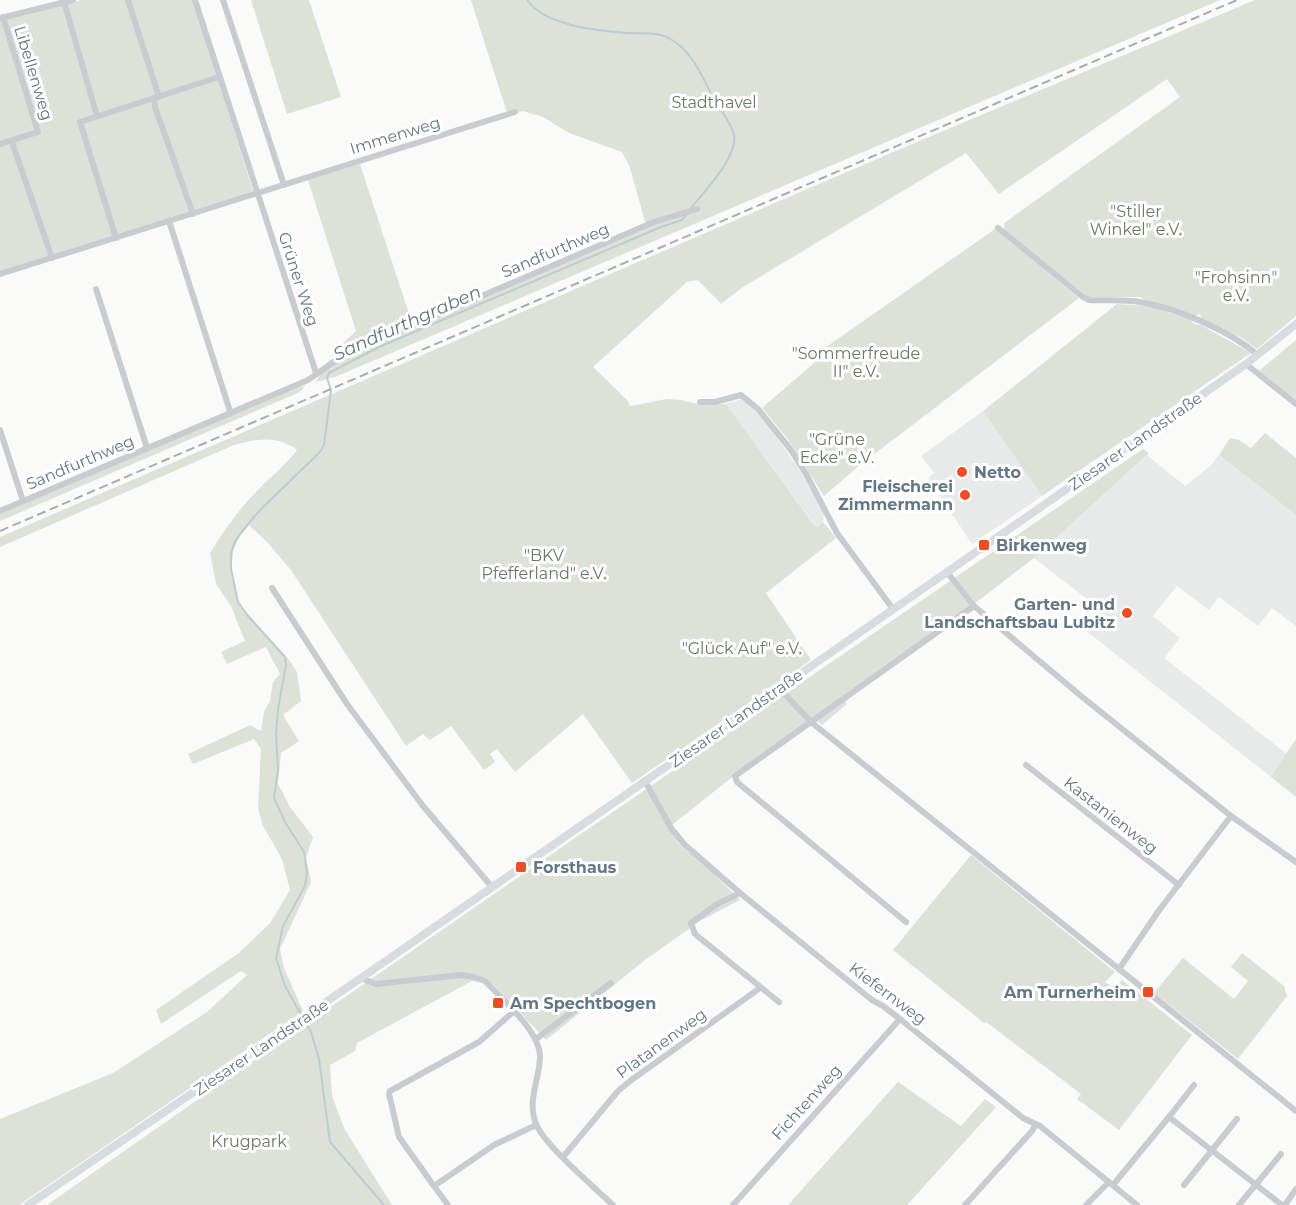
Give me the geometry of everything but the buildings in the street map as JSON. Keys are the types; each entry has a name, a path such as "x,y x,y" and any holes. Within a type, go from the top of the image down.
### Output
{"main road":[{"name":"Ziesarer Landstraße","path":"28,1205 361,978 947,572 1246,364 1296,324"}],"street":[{"name":"Libellenweg","path":"0,144 36,134 37,129 2,18 46,3 73,0"},
{"path":"128,0 157,98 155,107 193,214"},
{"path":"195,0 257,193"},
{"path":"223,0 284,184"},
{"path":"64,2 97,116"},
{"name":"Libellenweg","path":"116,238 80,122 219,78"},
{"name":"Immenweg","path":"0,274 515,112"},
{"path":"12,142 52,258"},
{"name":"Grüner Weg","path":"257,193 316,373"},
{"name":"Sandfurthweg","path":"0,511 230,411 308,380 342,356 654,222 696,209"},
{"path":"169,221 230,411"},
{"path":"998,228 1089,300 1150,304 1196,320 1235,339 1258,355"},
{"name":"Sandfurthweg","path":"96,289 147,448"},
{"path":"1246,364 1296,404"},
{"path":"700,402 714,402 741,395 758,409 791,450 837,533 893,609"},
{"name":"Sandfurthweg","path":"0,430 23,501"},
{"path":"947,572 974,606 1081,696 1231,816 1296,862"},
{"path":"272,588 354,713 423,806 492,887"},
{"path":"906,922 737,782 735,776 974,606"},
{"path":"779,688 811,722 1296,1111"},
{"name":"Kastanienweg","path":"1026,765 1179,885"},
{"name":"Kiefernweg","path":"645,781 676,836 740,893 872,1000 900,1019 1023,1118 1036,1124 1137,1205"},
{"path":"1119,969 1231,816"},
{"path":"740,893 717,904 691,923 695,934 778,1002"},
{"path":"361,978 370,984 419,981 445,976 474,977 485,981 536,1039 540,1059 532,1102 536,1125 546,1139 609,1204"},
{"path":"536,1039 611,983"},
{"name":"Platanenweg","path":"563,1157 618,1091 760,988"},
{"path":"448,1205 399,1137 390,1091 479,1042 513,1012"},
{"name":"Fichtenweg","path":"733,1205 900,1019"},
{"path":"1086,1205 1111,1183 1169,1117 1194,1084"},
{"path":"1169,1117 1255,1186 1283,1205 1296,1190"},
{"path":"1185,1185 1237,1119"},
{"path":"965,1205 1036,1124"},
{"path":"434,1186 494,1145 536,1125"},
{"path":"1239,1205 1281,1154"}],"shaded area":[{"path":"741,399 746,400 769,427 797,466 824,514 823,522 816,527 726,404"},
{"path":"983,411 1042,496 972,544 928,478 934,473 921,456"},
{"name":"Garten- und Landschaftsbau Lubitz","path":"1147,455 1185,486 1209,467 1219,455 1296,515 1296,626 1272,608 1258,626 1219,597 1209,610 1177,586 1153,616 1180,638 1164,658 1287,754 1271,777 1085,630 1101,610 1034,558"}],"green space":[{"path":"82,0 193,0 253,191 0,271 0,21"},
{"path":"251,0 309,0 341,97 287,114"},
{"name":"Stadthavel","path":"471,0 1220,0 335,377 316,382 320,374 340,359 647,228 629,165 622,152 569,133 543,117 523,111 509,115 507,113"},
{"path":"1255,0 1296,0 1296,316 1257,349 1240,337 1200,319 1199,314 1195,317 1141,297 1088,297 1004,230 1004,223 1180,97 1167,79 999,194 966,153 743,287 721,304 698,280 687,282 593,367 628,401 630,406 667,399 702,405 726,404 814,525 817,527 823,522 836,538 766,593 811,660 632,783 583,714 515,772 497,749 490,754 495,762 484,770 451,726 430,740 423,734 406,746 291,570 249,525 234,548 231,568 238,603 290,661 297,672 301,701 283,715 299,741 281,753 278,784 290,807 313,837 306,858 311,882 280,949 284,968 303,1011 19,1205 0,1205 0,1119 113,1073 207,1012 247,975 241,971 161,1024 156,1010 239,953 270,923 290,890 282,859 263,826 258,809 261,749 254,739 193,764 188,754 250,725 261,731 273,682 280,674 266,647 227,664 221,652 245,641 231,606 216,584 210,553 244,505 297,450 274,440 251,441 234,445 0,547 0,537 891,153"},
{"path":"360,164 410,317 443,309 338,356 336,350 356,331 308,180"},
{"path":"995,229 1079,298 860,465 824,496 787,438 762,408 822,356 819,352"},
{"path":"1117,304 1149,306 1191,320 1194,324 1201,325 1251,353 1042,496 983,411"},
{"path":"1296,340 1296,401 1259,371"},
{"path":"305,386 300,392 0,521 0,514 294,388"},
{"path":"1265,433 1296,458 1296,515 1219,455 1230,438 1239,440 1251,448"},
{"name":"Krugpark","path":"1143,449 1149,453 1034,558 978,601 842,697 847,704 822,725 814,718 736,774 672,825 669,829 679,844 740,900 700,921 645,960 546,1040 492,983 472,981 357,1043 355,1051 330,1065 332,1096 345,1130 392,1205 47,1205 731,731"},
{"path":"1296,739 1296,797 1271,777"},
{"path":"971,855 1115,972 1105,982 1114,988 1122,980 1192,1035 1119,1130 1077,1099 1081,1094 986,1022 984,1023 893,950"},
{"path":"1242,953 1284,986 1287,996 1238,1059 1154,993 1183,958 1234,999 1248,981 1231,967"},
{"path":"898,1082 961,1126 985,1099 996,1107 907,1205 788,1205"}],"waterway":[{"name":"Sandfurthgraben","path":"527,0 546,16 573,26 603,31 661,35 686,51 729,122 734,135 734,144 726,164 691,208"},
{"name":"Sandfurthgraben","path":"384,1205 330,1142 319,1059 311,1032 285,986 276,958 283,926 305,886 307,872 304,852 285,822 274,798 278,769 276,734 278,709 286,665 285,657 238,602 231,569 231,554 235,541 259,511 320,452 324,445 331,390 327,378 329,373 379,347 682,220 686,215"}],"railway":[{"path":"0,531 1237,0"}],"place":[{"name":"Netto","path":"962,472"},
{"name":"Fleischerei Zimmermann","path":"965,495"},
{"name":"Birkenweg","path":"984,545"},
{"name":"Garten- und Landschaftsbau Lubitz","path":"1127,613"},
{"name":"Forsthaus","path":"521,867"},
{"name":"Am Turnerheim","path":"1148,992"},
{"name":"Am Spechtbogen","path":"498,1003"}],"park label":[{"name":"\"Stiller Winkel\" e.V.","path":"1136,220"},
{"name":"\"Frohsinn\" e.V.","path":"1236,286"},
{"name":"\"Sommerfreude II\" e.V.","path":"856,362"},
{"name":"\"Grüne Ecke\" e.V.","path":"837,448"},
{"name":"\"BKV Pfefferland\" e.V.","path":"544,564"},
{"name":"\"Glück Auf\" e.V.","path":"742,648"}]}
